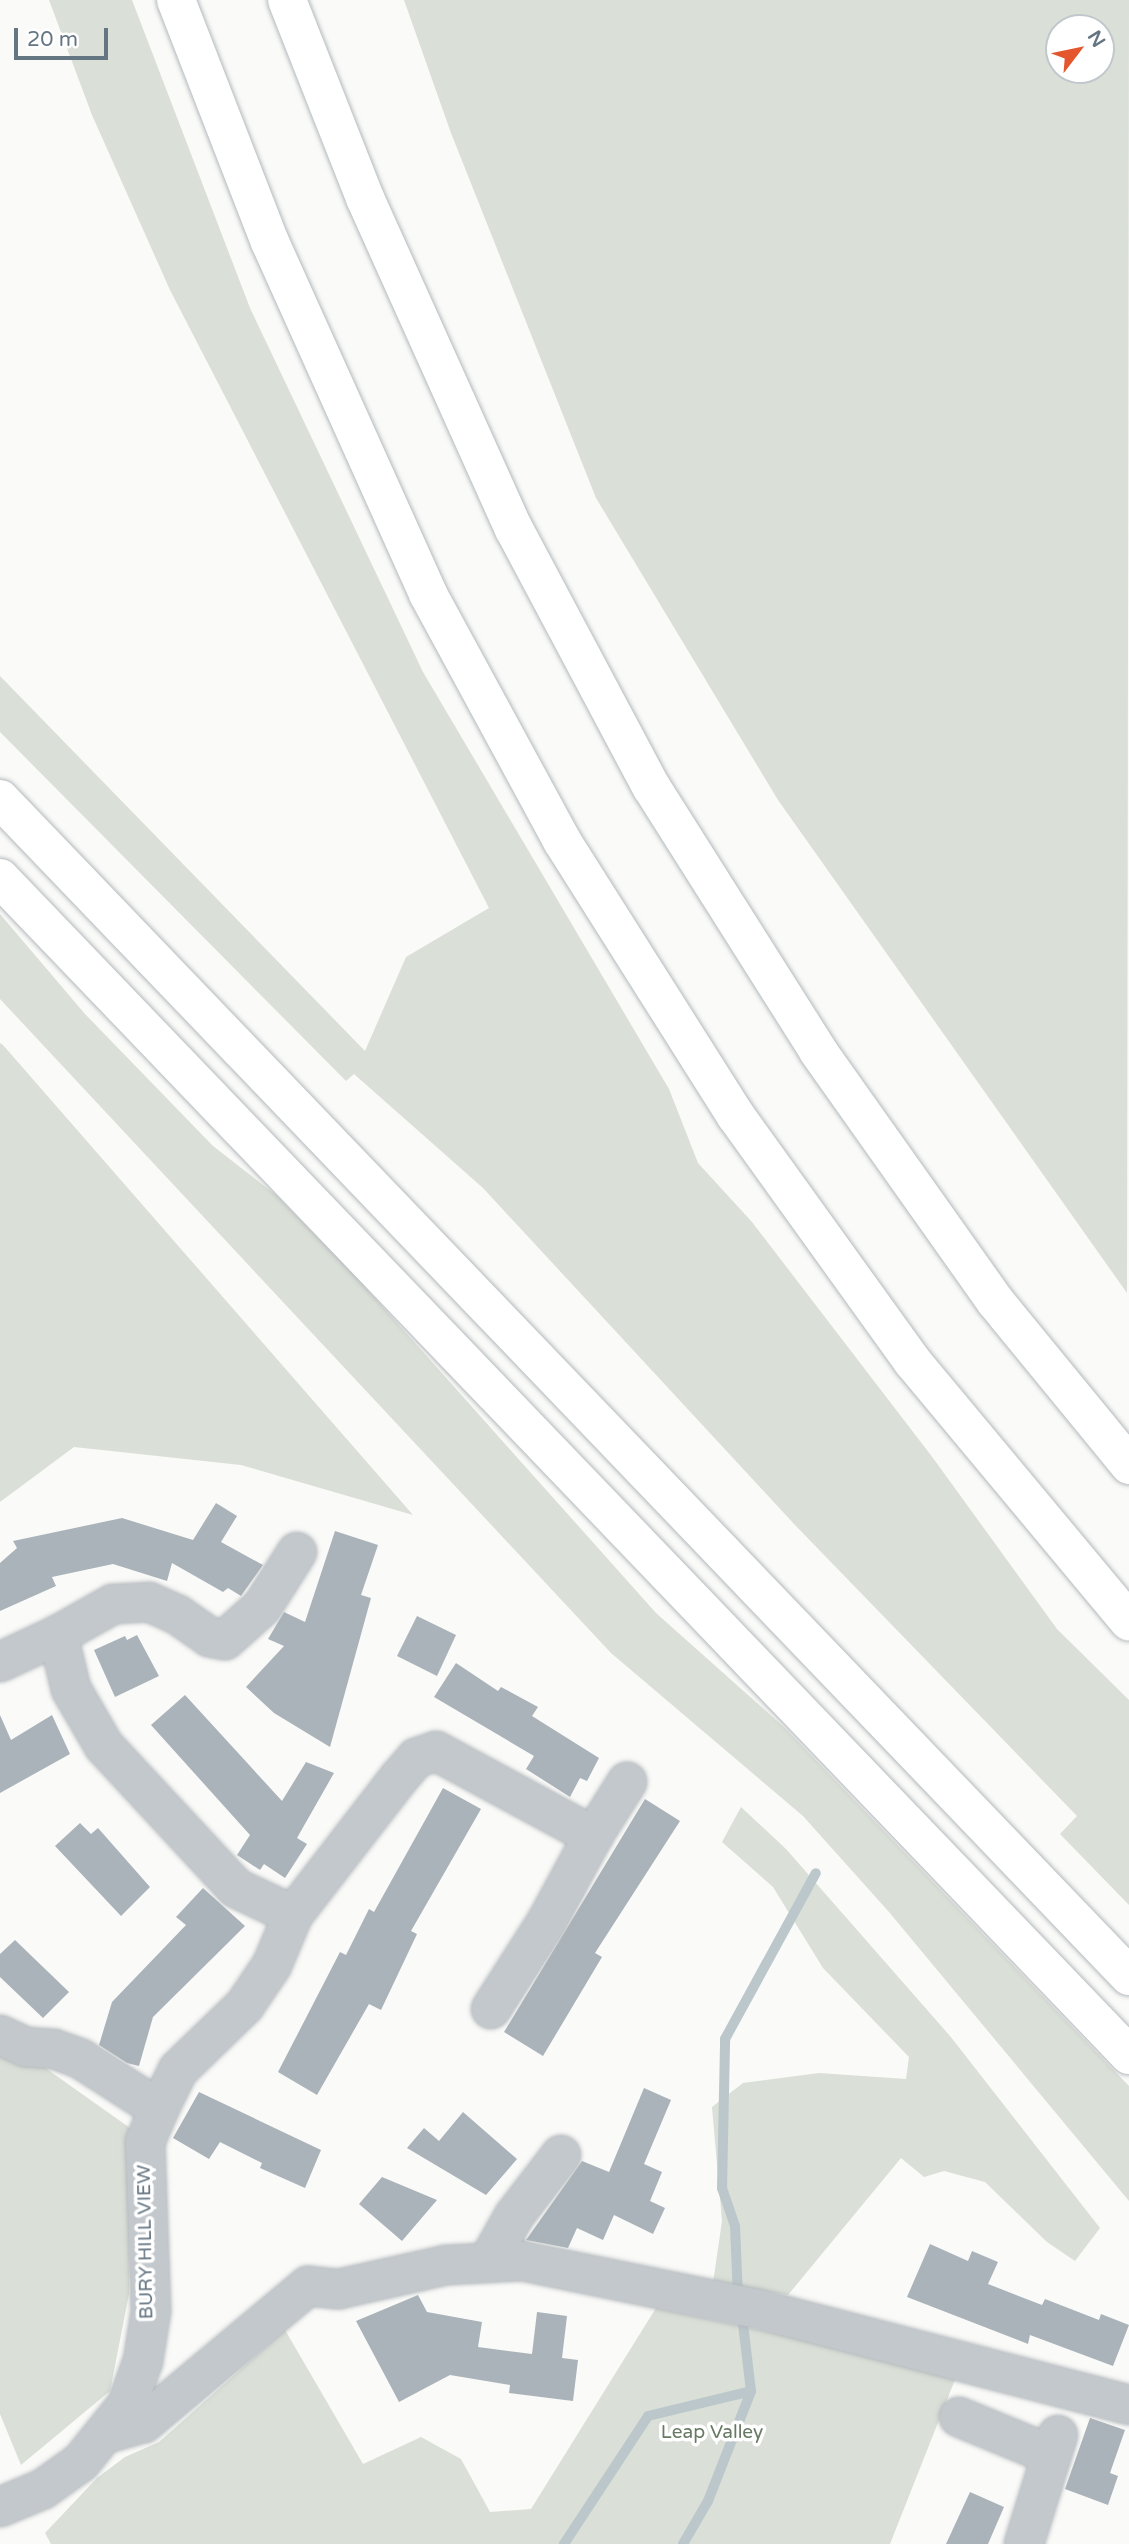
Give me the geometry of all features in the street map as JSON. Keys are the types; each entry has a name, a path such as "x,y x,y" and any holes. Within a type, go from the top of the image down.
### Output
{"highway":[{"path":"176,0 270,242 428,594 562,841 736,1116 912,1361 1129,1621"},
{"path":"287,0 365,198 514,529 652,788 818,1051 995,1301 1129,1465"},
{"path":"0,799 1129,1976"},
{"path":"0,878 1129,2055"}],"street":[{"path":"0,1662 58,1635 113,1604 149,1602 178,1615 209,1637 225,1640 262,1607 297,1552"},
{"path":"58,1635 71,1689 104,1746 236,1888 293,1915"},
{"name":"BURY HILL VIEW","path":"0,2507 43,2489 81,2462 108,2433 127,2405 143,2361 151,2311 145,2142 159,2109 178,2070 245,2005 272,1965 293,1915 416,1758 436,1751 593,1836"},
{"path":"492,2009 546,1923 593,1836 627,1782"},
{"path":"0,2035 26,2047 54,2049 81,2059 159,2109"},
{"path":"488,2262 514,2216 561,2155"},
{"path":"108,2433 144,2423 308,2286 339,2289 446,2265 522,2261 742,2307 1129,2405"},
{"path":"960,2417 1054,2445 1024,2544"}],"green space":[{"path":"49,0 132,0 250,308 423,672 669,1089 698,1163 752,1222 933,1458 1057,1629 1129,1700 1129,1905 1060,1834 1077,1816 795,1525 483,1188 354,1074 346,1081 0,732 0,676 365,1051 406,957 489,908 170,290 92,115"},
{"path":"404,0 1129,0 1127,1293 778,800 596,498 451,133"},
{"path":"0,914 85,1014 213,1146 276,1195 349,1269 656,1613 785,1728 1129,2086 1129,2201 889,1912 803,1816 611,1653 0,999"},
{"path":"0,1043 413,1515 241,1465 74,1447 0,1502"},
{"path":"741,1807 786,1849 950,2036 1100,2228 1075,2261 1047,2242 985,2182 944,2171 924,2177 901,2158 788,2295 713,2283 722,2221 712,2107 743,2083 819,2073 906,2079 909,2057 823,1968 773,1887 722,1842"},
{"path":"0,2054 44,2067 130,2128 129,2294 110,2391 21,2465 0,2414"},
{"name":"Leap Valley","path":"656,2308 958,2372 890,2544 51,2544 45,2533 97,2478 125,2457 159,2442 285,2330 363,2464 421,2437 461,2459 490,2512 531,2509"}],"building":[{"path":"216,1503 237,1516 221,1542 263,1565 241,1596 228,1588 223,1592 172,1563 167,1581 113,1564 52,1577 56,1586 0,1611 0,1563 17,1548 13,1541 122,1518 193,1540"},
{"path":"335,1531 378,1545 361,1595 371,1598 330,1747 274,1713 246,1687 284,1646 268,1639 284,1612 305,1622"},
{"path":"417,1616 456,1635 437,1676 397,1656"},
{"path":"137,1635 159,1676 115,1697 94,1650 125,1636 127,1640"},
{"path":"456,1663 498,1691 501,1687 538,1707 532,1716 599,1758 587,1781 580,1778 570,1797 526,1769 534,1756 434,1697"},
{"path":"185,1695 282,1801 306,1762 334,1773 297,1838 307,1844 285,1878 264,1864 260,1870 237,1855 250,1835 151,1725"},
{"path":"0,1715 11,1740 52,1715 70,1754 0,1793"},
{"path":"443,1788 481,1809 411,1931 417,1934 381,2010 369,2004 317,2095 278,2072 340,1952 346,1955 369,1909 374,1912"},
{"path":"645,1799 680,1821 595,1953 602,1957 543,2056 504,2032"},
{"path":"80,1823 91,1834 98,1828 150,1887 121,1916 55,1846"},
{"path":"203,1888 245,1926 153,2017 139,2066 127,2063 99,2045 112,2002 186,1925 176,1917"},
{"path":"15,1940 69,1992 43,2018 0,1977 0,1954"},
{"path":"644,2088 671,2100 644,2164 662,2172 650,2201 665,2208 653,2234 614,2215 603,2240 577,2228 568,2248 526,2240 582,2161 609,2172"},
{"path":"199,2092 321,2150 305,2188 260,2168 262,2163 220,2142 209,2159 173,2138"},
{"path":"463,2112 517,2159 486,2195 407,2148 424,2128 439,2141"},
{"path":"382,2177 437,2200 402,2241 359,2204"},
{"path":"930,2244 968,2261 972,2251 998,2262 988,2284 1042,2305 1045,2299 1099,2320 1101,2314 1129,2325 1113,2366 1030,2335 1028,2344 907,2297"},
{"path":"418,2295 427,2312 482,2322 478,2347 532,2354 537,2312 567,2316 562,2358 578,2360 573,2401 509,2393 510,2385 450,2375 399,2402 356,2321"},
{"path":"1090,2418 1125,2430 1110,2473 1118,2476 1108,2505 1065,2489"},
{"path":"970,2492 1004,2507 988,2544 946,2544"}],"waterway":[{"path":"738,2297 735,2226 722,2188 725,2039 816,1873"},
{"path":"683,2544 708,2501 751,2391 742,2315"},
{"path":"564,2544 648,2416 751,2391"}]}
